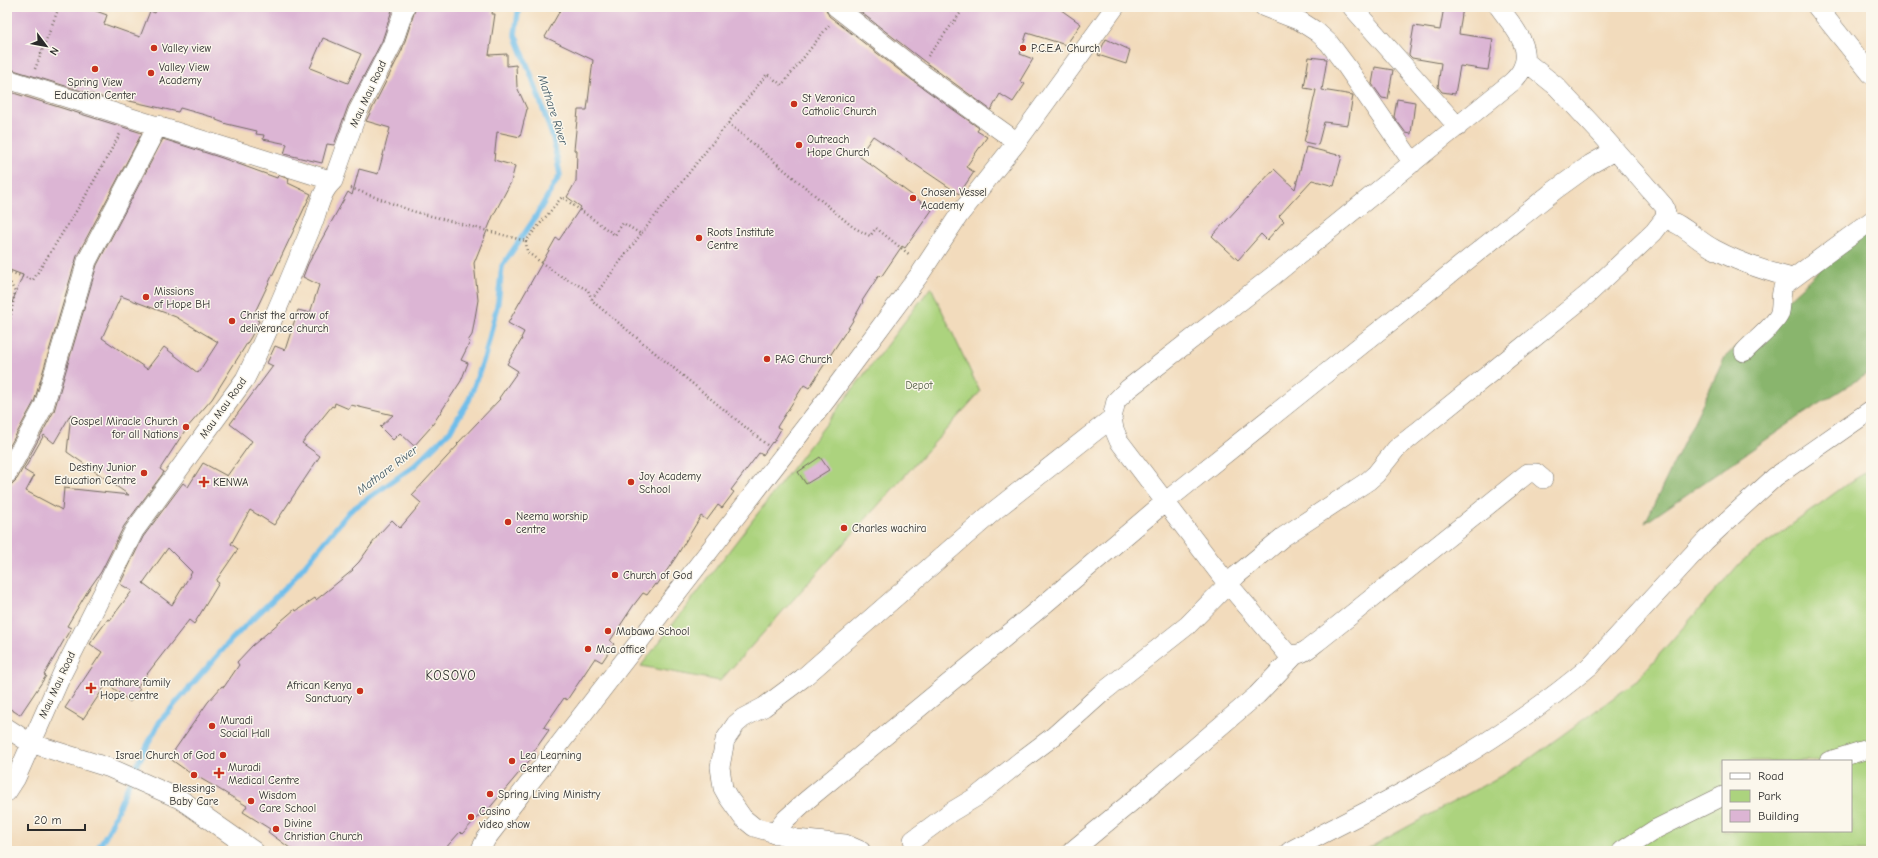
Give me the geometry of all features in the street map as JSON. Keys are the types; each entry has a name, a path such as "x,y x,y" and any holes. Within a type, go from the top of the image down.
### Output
{"street":[{"name":"Mau Mau Road","path":"7,792 16,778 30,743 62,674 134,531 245,379 314,222 326,187 333,181 358,111 392,45 405,7"},
{"path":"480,851 486,839 782,456 920,274 959,215 1017,142 1115,7"},
{"path":"1264,7 1300,21 1317,32 1329,43 1413,163"},
{"path":"1352,7 1458,127"},
{"path":"1295,655 1286,652 1229,585 1119,441 1114,429 1112,418 1116,402 1140,379 1212,324 1512,82 1522,69 1525,60 1525,50 1521,39 1499,7"},
{"path":"1817,7 1871,74"},
{"path":"838,9 918,71 1017,142"},
{"path":"912,840 995,783 1054,736 1103,692 1188,625 1229,585 1237,575 1283,537 1368,481 1376,474 1396,449 1587,295 1654,232 1664,219 1666,213 1664,206 1614,151 1600,133 1556,86 1525,60"},
{"path":"7,79 130,116 333,181"},
{"path":"7,474 44,406 87,261 158,125"},
{"path":"774,834 786,819 807,800 1027,619 1165,502 1555,190 1590,164 1614,151"},
{"path":"1664,219 1676,224 1713,249 1745,263 1792,278"},
{"path":"1744,352 1778,316 1782,290 1792,278 1871,220"},
{"path":"1290,851 1413,786 1452,763 1502,732 1570,682 1590,666 1705,541 1740,509 1775,478 1871,410"},
{"path":"861,851 845,844 809,841 774,834 754,827 743,818 723,788 720,767 721,752 725,740 736,724 743,718 764,707 803,678 994,511 1112,418"},
{"path":"1072,851 1257,695 1295,655 1300,654 1327,635 1528,472 1536,473 1543,479"},
{"path":"7,728 30,743 110,768 180,800 254,851"},
{"path":"1832,760 1871,748"},
{"path":"1622,851 1675,819 1722,796"}],"path":[{"path":"28,86 59,7"},
{"path":"918,71 965,7"},
{"path":"592,300 641,234 767,74 782,85 838,9"},
{"path":"7,272 33,280 85,197 130,116"},
{"path":"728,123 853,227 870,236 876,228 909,252 920,274"},
{"path":"333,181 412,211 526,241"},
{"path":"641,234 623,224 615,235 562,197 526,241 527,252 557,274 588,290 592,300 782,456"},
{"path":"7,276 15,292 7,336"}],"green space":[{"path":"1871,217 1871,371 1802,415 1645,523 1725,357 1861,232"},
{"name":"Depot","path":"931,287 980,392 720,681 641,666"},
{"path":"1871,469 1871,851 1363,851 1521,765 1635,682 1741,562 1847,484"}],"building":[{"path":"7,7 85,7 107,15 104,24 140,37 150,11 155,13 157,7 393,7 382,41 348,106 334,145 327,144 322,163 284,154 287,144 263,139 264,135 256,134 257,131 227,124 216,120 216,118 180,108 178,112 112,97 111,100 7,68","holes":["323,38 361,54 348,83 310,68"]},
{"path":"416,7 493,7 492,14 495,14 489,55 507,54 507,66 516,65 517,87 527,109 520,137 497,132 494,160 515,166 511,182 493,216 474,263 478,300 472,335 468,341 470,342 461,360 468,363 461,381 431,427 414,446 400,433 393,440 380,427 393,415 351,405 349,409 335,403 334,407 332,406 302,443 320,456 274,525 250,510 231,544 238,549 216,581 219,583 194,624 189,620 137,687 140,689 130,702 107,683 83,719 65,708 102,652 90,644 108,619 110,620 132,591 120,584 143,537 183,483 188,487 203,463 227,476 252,441 230,424 273,366 267,363 275,346 285,350 298,310 310,313 319,285 303,277 308,264 348,192 352,195 359,169 378,174 390,128 366,121 402,50","holes":["168,548 192,572 172,605 143,583"]},
{"path":"562,7 825,7 829,16 912,80 979,128 977,131 987,137 966,167 974,172 959,194 873,136 859,156 932,210 905,248 902,246 881,277 879,275 862,301 863,302 852,322 809,388 804,385 777,427 781,429 773,443 772,442 763,455 759,453 731,490 734,492 722,508 718,505 707,520 701,516 657,585 655,584 647,595 643,593 633,606 610,641 614,644 602,662 595,658 567,700 564,698 544,727 549,730 532,754 534,755 487,811 485,809 462,834 460,832 443,851 294,851 268,832 270,829 243,812 247,806 198,777 197,778 169,758 208,702 222,686 224,687 239,665 237,662 252,646 295,609 296,611 315,598 316,600 353,570 352,569 359,562 379,534 392,520 400,528 421,503 412,495 458,445 457,444 500,399 499,398 518,371 507,364 522,339 521,338 524,332 508,323 556,238 559,240 581,207 567,197 576,181 577,151 574,150 578,110 587,110 593,60 545,37"},
{"path":"854,7 1057,7 1081,24 1066,45 1027,33 1020,54 1033,59 1020,81 1025,84 1013,102 1000,94 991,110 925,62"},
{"path":"1444,7 1463,7 1459,34 1493,39 1488,70 1460,66 1455,94 1442,92 1438,87 1441,63 1412,58 1409,55 1414,26 1440,30"},
{"path":"1106,39 1130,50 1126,64 1098,55"},
{"path":"1309,57 1327,59 1322,90 1353,95 1348,125 1324,122 1318,145 1304,142 1316,90 1304,88"},
{"path":"1375,67 1393,70 1388,99 1382,98 1372,84"},
{"path":"7,91 142,133 77,256 34,402 7,451 7,305 11,305 23,275 7,269"},
{"path":"1397,99 1415,102 1411,134 1406,133 1394,117"},
{"path":"163,139 277,178 278,175 289,179 288,183 311,194 254,314 258,317 257,320 259,321 251,337 212,399 186,429 160,469 164,472 124,526 101,572 67,626 71,628 44,675 46,676 20,715 7,707 7,485 12,484 17,479 54,411 97,265","holes":["121,296 176,317 218,342 198,373 164,347 147,369 102,338","71,414 67,452 129,495 64,488 62,510 26,491 34,476 24,470 44,435 54,443"]},
{"path":"1306,147 1342,156 1334,186 1312,180 1279,216 1284,221 1267,240 1261,234 1238,260 1212,236 1274,169 1295,189"},
{"path":"820,457 829,470 806,484 798,472"}],"waterway":[{"name":"Mathare River","path":"96,851 108,832 135,769 160,721 232,639 291,582 350,511 414,466 450,431 469,400 485,356 498,302 502,266 533,221 560,175 553,138 515,34 519,7"}],"place":[{"name":"Valley view","path":"154,48"},
{"name":"P.C.E.A. Church","path":"1023,48"},
{"name":"Spring View Education Center","path":"95,69"},
{"name":"Valley View Academy","path":"151,73"},
{"name":"St Veronica Catholic Church","path":"794,104"},
{"name":"Outreach Hope Church","path":"799,145"},
{"name":"Chosen Vessel Academy","path":"913,198"},
{"name":"Roots Institute Centre","path":"699,238"},
{"name":"Missions of Hope BH","path":"146,297"},
{"name":"Christ the arrow of deliverance church","path":"232,321"},
{"name":"PAG Church","path":"767,359"},
{"name":"Gospel Miracle Church for all Nations","path":"186,427"},
{"name":"Destiny Junior Education Centre","path":"144,473"},
{"name":"KENWA","path":"204,482"},
{"name":"Joy Academy School","path":"631,482"},
{"name":"Neema worship centre","path":"508,522"},
{"name":"Charles wachira","path":"844,528"},
{"name":"Church of God","path":"615,575"},
{"name":"Mabawa School","path":"608,631"},
{"name":"Mca office","path":"588,649"},
{"name":"mathare family Hope centre","path":"91,688"},
{"name":"African Kenya Sanctuary","path":"360,691"},
{"name":"Muradi Social Hall","path":"212,726"},
{"name":"Israel Church of God","path":"223,755"},
{"name":"Lea Learning Center","path":"512,761"},
{"name":"Muradi Medical Centre","path":"219,773"},
{"name":"Blessings Baby Care","path":"194,775"},
{"name":"Spring Living Ministry","path":"490,794"},
{"name":"Wisdom Care School","path":"251,801"},
{"name":"Casino video show","path":"471,817"},
{"name":"Divine Christian Church","path":"276,829"}],"district":[{"name":"KOSOVO","path":"451,675"}]}
